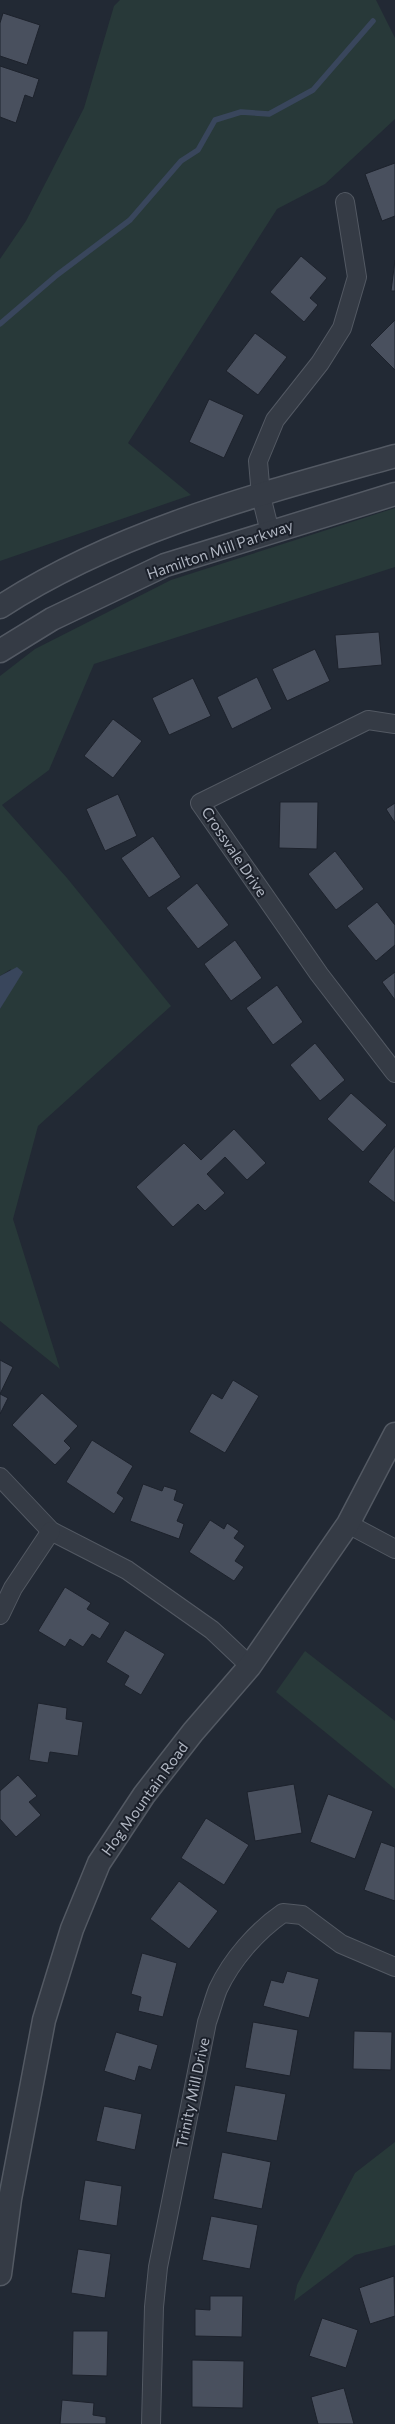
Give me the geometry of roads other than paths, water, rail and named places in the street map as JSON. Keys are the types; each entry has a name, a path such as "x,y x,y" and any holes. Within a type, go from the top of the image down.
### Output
{"street":[{"path":"270,532 261,496 258,461 275,420 320,363 342,328 357,277 345,202"},
{"path":"0,607 33,585 152,530 395,456"},
{"name":"Hamilton Mill Parkway","path":"0,652 52,619 165,565 395,494"},
{"name":"Crossvale Drive","path":"395,724 368,720 200,803 319,974 395,1073"},
{"name":"Hog Mountain Road","path":"0,2274 10,2199 44,2020 72,1929 99,1863 144,1795 193,1732 250,1666 348,1524 395,1434"},
{"path":"0,1477 51,1531 127,1570 212,1630 250,1666"},
{"path":"348,1524 395,1549"},
{"path":"0,1615 13,1588 51,1531"},
{"name":"Trinity Mill Drive","path":"151,2424 154,2308 158,2267 208,2022 218,1989 237,1958 267,1924 283,1913 302,1915 341,1944 395,1967"}],"water":[{"path":"17,967 23,972 0,1009 0,976"}],"waterway":[{"path":"0,324 57,275 130,220 181,161 198,150 215,120 241,112 269,114 313,90 373,21"}]}
